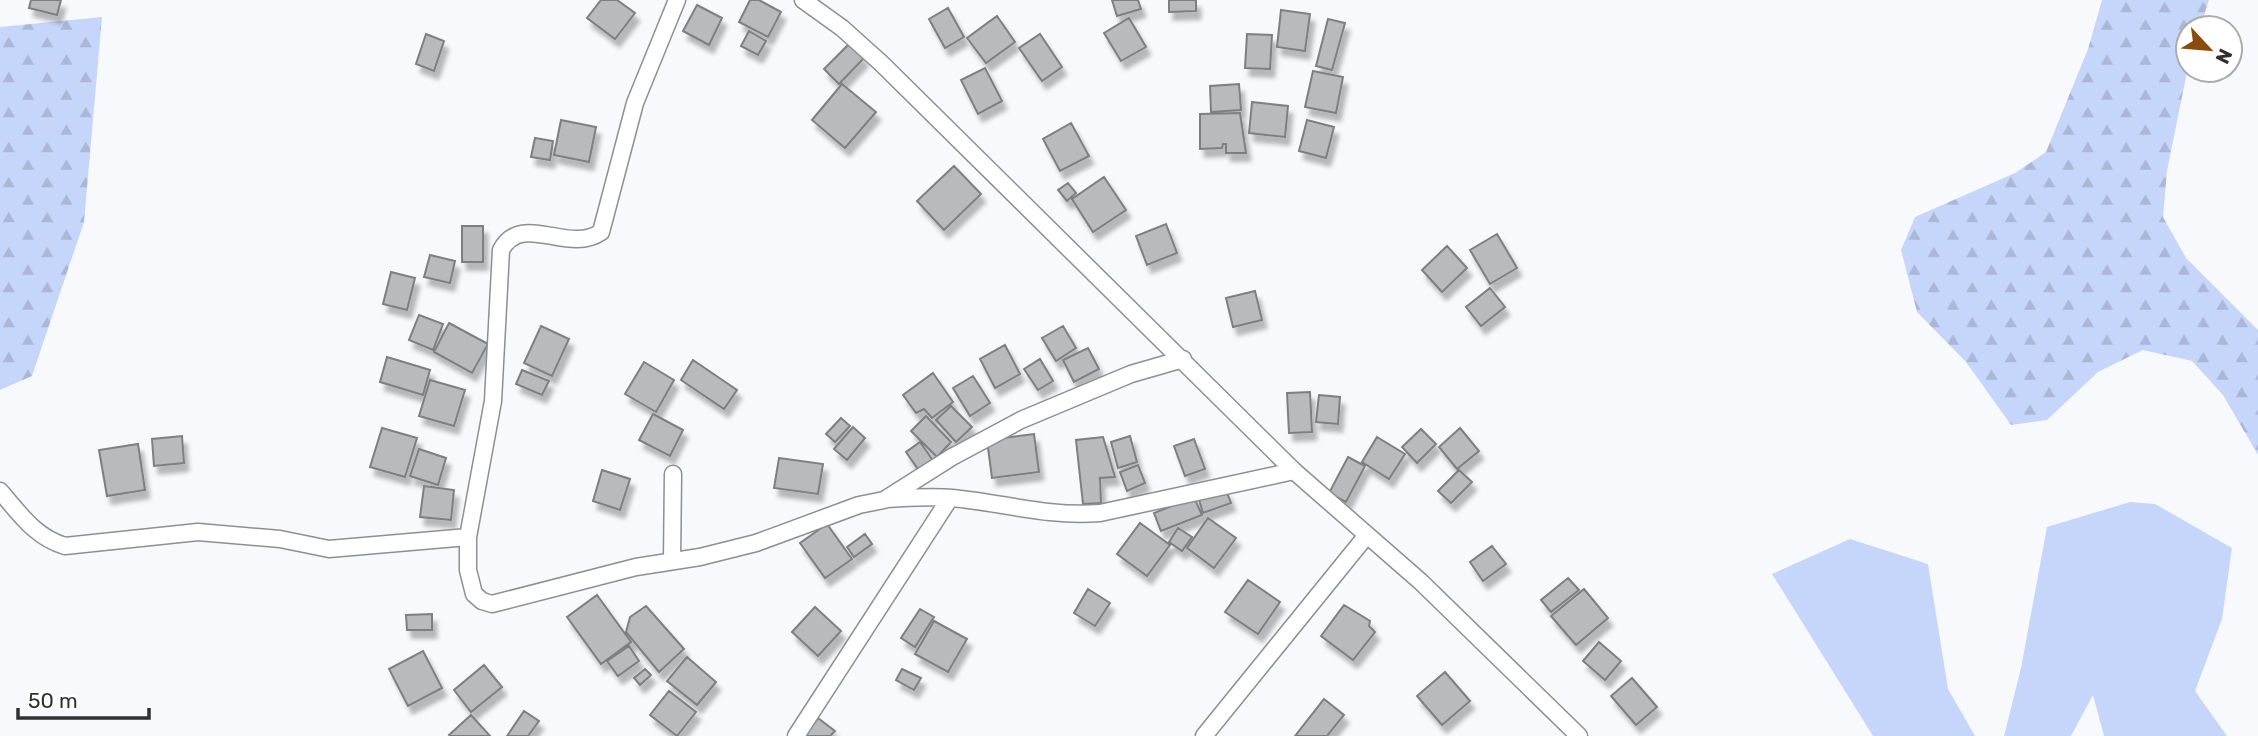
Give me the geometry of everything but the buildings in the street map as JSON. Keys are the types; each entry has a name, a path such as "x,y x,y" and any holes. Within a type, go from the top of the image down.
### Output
{"street":[{"path":"677,0 635,103 601,232 593,238 570,239 517,232 508,238 501,250 493,401 468,537 468,570 474,594 482,601 492,604 636,567 756,543 859,505 884,500 950,498 1042,513 1100,513 1294,471"},
{"path":"803,0 842,28 881,63 1294,471 1421,582 1578,736"},
{"path":"884,500 952,457 1021,420 1131,374 1183,359"},
{"path":"672,561 673,474"},
{"path":"0,491 35,531 50,541 65,546 198,532 281,539 329,549 468,537"},
{"path":"796,736 950,498"},
{"path":"1204,736 1367,535"}],"green space":[{"path":"2102,0 2209,0 2204,14 2174,14 2174,84 2185,84 2167,171 2163,217 2186,258 2258,330 2258,455 2223,395 2192,361 2143,350 2098,372 2047,420 2011,425 1966,362 1917,312 1901,250 1915,217 2015,173 2046,152 2088,49"},
{"path":"102,17 84,222 32,376 0,390 0,27"},
{"path":"2130,502 2155,504 2232,548 2222,619 2195,691 2227,736 2104,736 2093,695 2071,736 2004,736 2021,668 2047,527"},
{"path":"1850,539 1928,564 1948,689 1975,736 1873,736 1772,574"}]}
